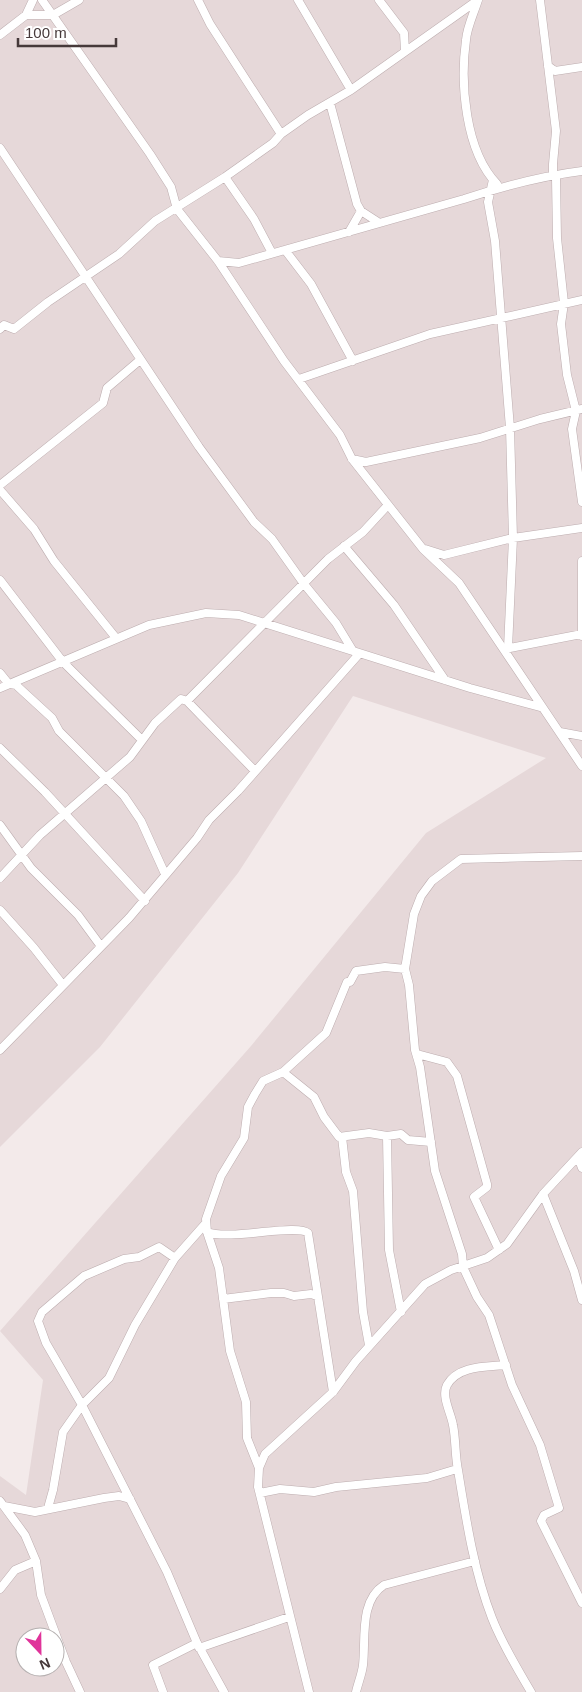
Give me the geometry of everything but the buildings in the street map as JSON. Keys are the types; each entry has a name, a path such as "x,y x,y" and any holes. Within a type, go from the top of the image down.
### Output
{"street":[{"path":"0,35 26,15 34,0"},
{"path":"42,0 116,109 150,154 171,187 177,209 218,261 340,435 352,459 423,549 459,583 506,648 540,707 560,732 582,766"},
{"path":"26,15 53,15 79,0"},
{"path":"198,0 210,24 281,134"},
{"path":"298,0 351,90"},
{"path":"379,0 404,33 421,40"},
{"path":"1,325 14,329 20,325 48,302 119,254 155,221 177,209 225,177 273,143 281,134 351,90 478,0 466,40 464,71 472,142 493,180 495,188 488,202"},
{"path":"540,0 556,131 553,175 556,178 557,238 564,304 560,324 567,375 579,410 572,429 582,502"},
{"path":"404,33 405,51"},
{"path":"548,66 555,71 582,67"},
{"path":"330,103 361,211 378,222"},
{"path":"0,148 48,218 84,277 226,484 254,522 272,539 356,652"},
{"path":"553,164 565,174"},
{"path":"218,261 238,263 481,194 495,188 553,175 582,171"},
{"path":"225,177 254,219 272,253"},
{"path":"481,194 488,202 495,241 510,428 513,538 506,648"},
{"path":"349,232 361,211"},
{"path":"285,250 311,284 353,361"},
{"path":"228,277 238,263"},
{"path":"299,379 430,334 582,300"},
{"path":"0,486 103,403 107,388 140,360"},
{"path":"352,459 366,462 480,438 579,410"},
{"path":"363,474 375,460"},
{"path":"0,490 34,529 66,576 116,638"},
{"path":"187,701 304,584 344,546 368,527 388,506"},
{"path":"423,549 444,555 513,538 582,528"},
{"path":"344,546 394,605 445,680"},
{"path":"506,648 582,634 582,561"},
{"path":"0,580 63,662 142,740"},
{"path":"0,688 116,638 171,619 206,613 239,615 445,680 540,707"},
{"path":"0,1050 79,971 100,945 145,901 165,874 197,838 209,820 255,771 356,652"},
{"path":"0,673 8,683 16,685 52,718 59,731 124,796 141,821 165,874"},
{"path":"0,878 40,835 130,756 155,723 181,699 187,701 255,771"},
{"path":"560,732 582,736"},
{"path":"0,748 45,792 64,815 145,901"},
{"path":"0,825 43,882 89,928 100,945"},
{"path":"582,856 493,860 466,858 456,862 432,881 417,905 404,969 435,1171 462,1254 463,1267 477,1297 489,1315 512,1385 540,1445 559,1508 541,1516 541,1521 582,1602"},
{"path":"0,910 34,948 63,985"},
{"path":"309,1692 260,1493 258,1482 259,1468 248,1438 246,1402 230,1351 219,1268 206,1223 207,1214 221,1176 244,1138 247,1113 251,1100 263,1081 283,1072 326,1033 347,982 350,982 356,971 385,967 404,969"},
{"path":"417,1054 447,1062 457,1076 487,1184 487,1188 474,1197 499,1250"},
{"path":"283,1072 314,1097 337,1136 369,1133 387,1136 401,1134 408,1140 431,1142"},
{"path":"387,1136 389,1250 401,1312"},
{"path":"342,1137 346,1172 353,1191 363,1312 369,1345"},
{"path":"580,1154 582,1168"},
{"path":"259,1468 269,1450 333,1392 369,1345 432,1278 486,1258 507,1244 532,1212 543,1194 580,1154"},
{"path":"543,1194 574,1271 582,1300"},
{"path":"48,1508 64,1432 82,1405 109,1378 135,1325 175,1258 206,1223"},
{"path":"208,1232 232,1235 273,1230 306,1231 310,1236 317,1296 333,1392"},
{"path":"175,1258 159,1247 139,1257 124,1259 109,1267 92,1271 66,1290 38,1317 38,1325 46,1343 82,1405 167,1572 198,1646 224,1692"},
{"path":"223,1299 271,1293 284,1293 294,1296 311,1294 317,1296"},
{"path":"506,1366 473,1368 452,1378 445,1389 453,1426 458,1469 475,1561 492,1618 531,1692"},
{"path":"260,1493 280,1489 314,1492 336,1487 427,1478 458,1469"},
{"path":"2,1504 35,1512 104,1498 119,1496 130,1499"},
{"path":"2,1504 25,1535 36,1561 41,1595 66,1662 80,1692"},
{"path":"0,1589 15,1570 36,1561"},
{"path":"356,1692 363,1667 368,1608 375,1590 384,1584 475,1561"},
{"path":"163,1692 153,1665 198,1646 289,1617"}],"shaded area":[{"path":"0,0 582,0 582,1692 0,1692 0,1476 26,1495 43,1380 0,1331 251,1046 426,833 546,758 353,696 238,873 100,1047 0,1147"}]}
